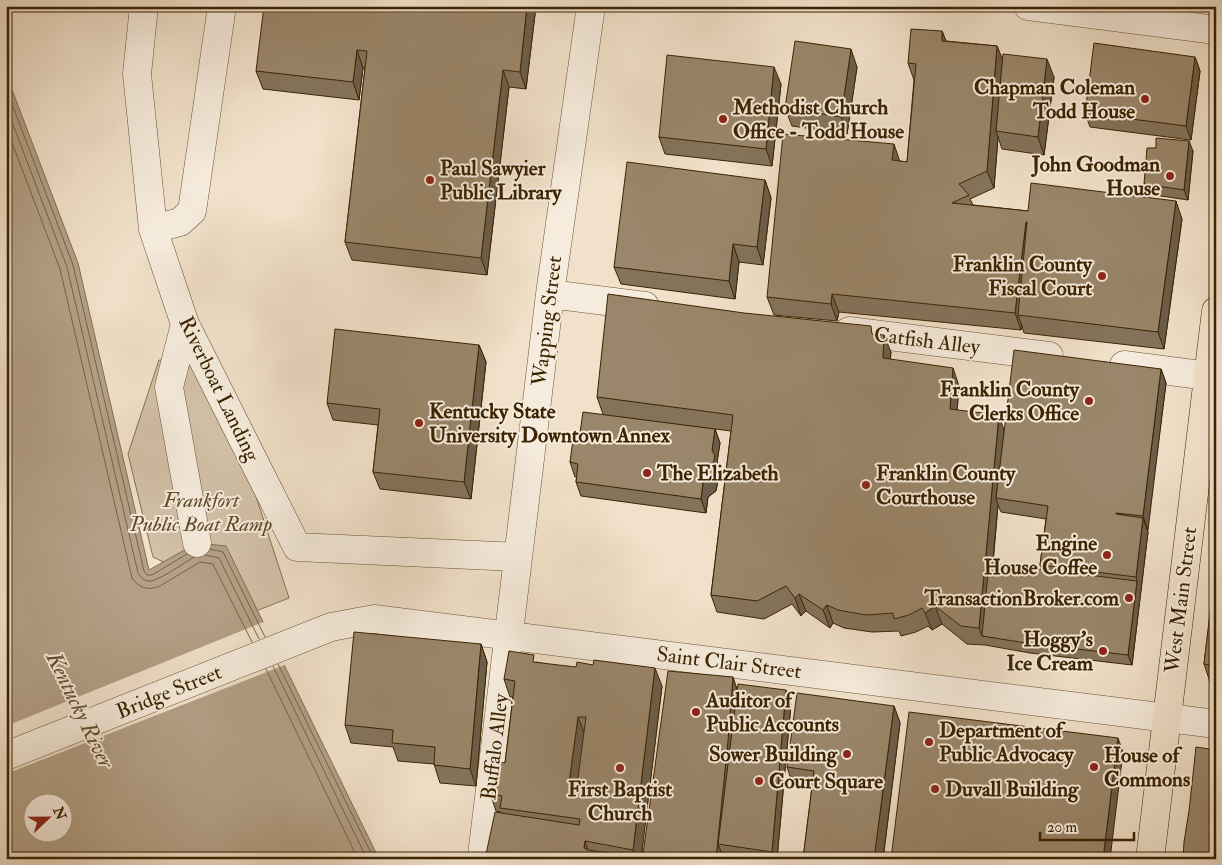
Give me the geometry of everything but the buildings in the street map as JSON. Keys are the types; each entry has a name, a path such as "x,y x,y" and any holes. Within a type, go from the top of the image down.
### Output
{"main road":[{"name":"West Main Street","path":"1150,859 1212,376 1216,311"}],"street":[{"name":"Riverboat Landing","path":"144,6 137,74 153,229 185,324 297,547 518,557"},
{"path":"153,229 180,222 192,210 222,6"},
{"name":"Wapping Street","path":"509,636 550,294 591,6"},
{"path":"1028,6 1216,30"},
{"path":"550,294 666,308"},
{"path":"185,324 169,387 197,543"},
{"name":"Catfish Alley","path":"820,328 1075,359"},
{"path":"1105,363 1212,376"},
{"name":"Saint Clair Street","path":"331,627 374,619 1216,724"},
{"name":"Bridge Street","path":"6,756 331,627"},
{"name":"Buffalo Alley","path":"482,859 509,636"}],"green space":[{"name":"Frankfort Public Boat Ramp","path":"159,360 196,361 252,484 289,598 238,618 184,572 153,557 128,454"}],"water":[{"name":"Kentucky River","path":"6,74 78,263 149,570 197,543 226,546 379,859 6,859"}],"pier":[{"path":"266,621 287,664 6,774 6,726"}],"place":[{"name":"Chapman Coleman Todd House","path":"1145,99"},
{"name":"Methodist Church Office - Todd House","path":"723,119"},
{"name":"John Goodman House","path":"1170,176"},
{"name":"Paul Sawyier Public Library","path":"430,180"},
{"name":"Franklin County Fiscal Court","path":"1102,276"},
{"name":"Franklin County Clerks Office","path":"1089,401"},
{"name":"Kentucky State University Downtown Annex","path":"419,423"},
{"name":"The Elizabeth","path":"647,473"},
{"name":"Franklin County Courthouse","path":"866,485"},
{"name":"Engine House Coffee","path":"1107,555"},
{"name":"TransactionBroker.com","path":"1129,598"},
{"name":"Hoggy's Ice Cream","path":"1103,651"},
{"name":"Auditor of Public Accounts","path":"696,712"},
{"name":"Department of Public Advocacy","path":"929,742"},
{"name":"Sower Building","path":"847,754"},
{"name":"House of Commons","path":"1094,767"},
{"name":"First Baptist Church","path":"620,768"},
{"name":"Court Square","path":"759,781"},
{"name":"Duvall Building","path":"935,789"}]}
